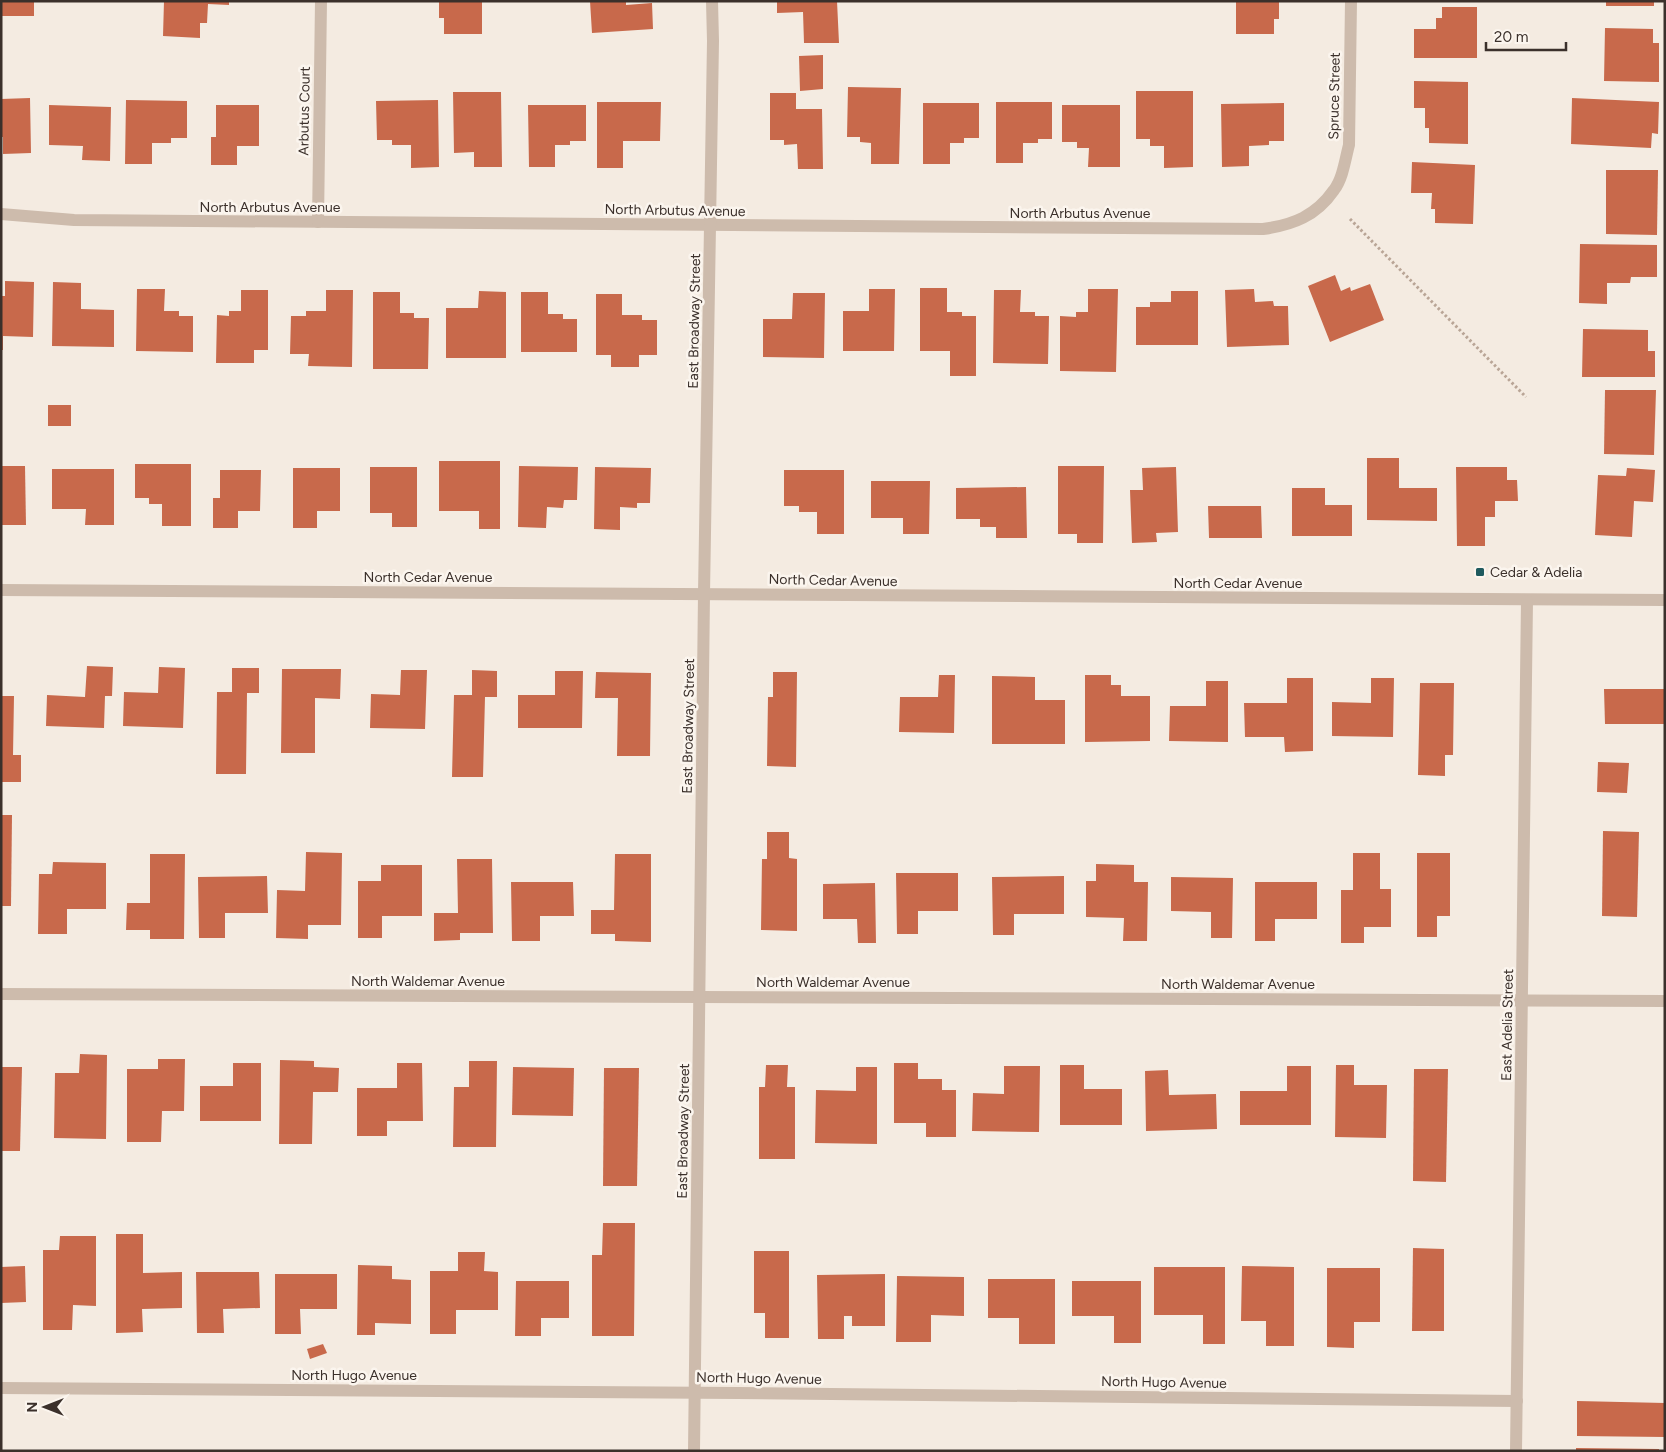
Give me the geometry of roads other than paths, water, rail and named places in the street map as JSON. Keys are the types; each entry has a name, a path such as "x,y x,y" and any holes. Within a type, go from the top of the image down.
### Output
{"street":[{"name":"Arbutus Court","path":"318,222 321,1"},
{"name":"East Broadway Street","path":"694,1451 712,1"},
{"name":"Spruce Street","path":"1335,189 1344,167 1349,145 1351,1"},
{"name":"North Arbutus Avenue","path":"1,214 74,220 1263,229 1280,227 1302,220 1320,206 1335,189"},
{"name":"North Cedar Avenue","path":"1,590 1665,600"},
{"name":"East Adelia Street","path":"1516,1451 1527,600"},
{"name":"North Waldemar Avenue","path":"1,994 1665,1001"},
{"name":"North Hugo Avenue","path":"1,1388 694,1392 1517,1401"}],"place":[{"name":"Cedar & Adelia","path":"1480,572"}]}
